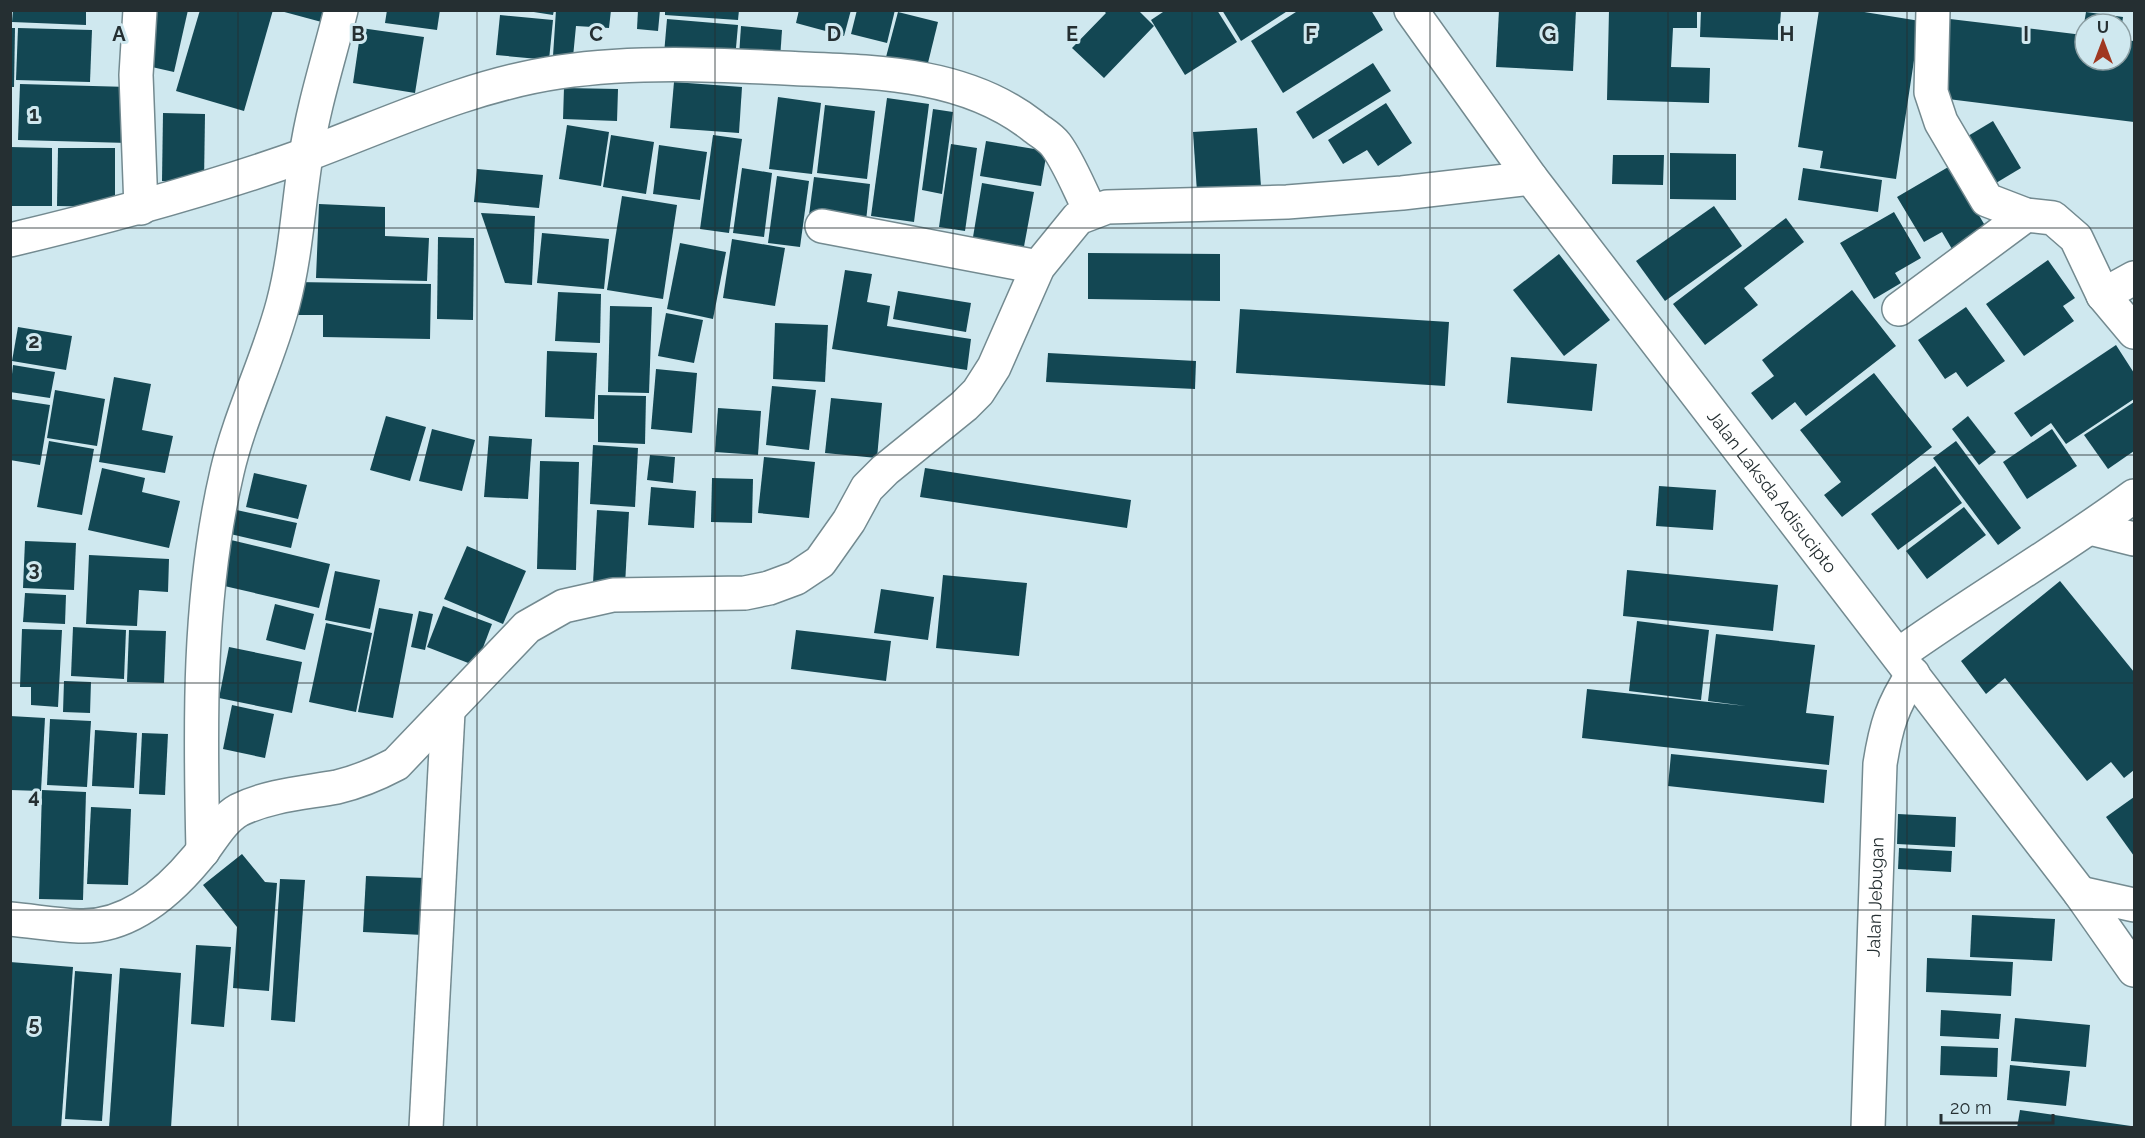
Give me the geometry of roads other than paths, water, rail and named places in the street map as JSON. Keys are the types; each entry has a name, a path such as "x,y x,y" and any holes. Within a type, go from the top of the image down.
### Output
{"street":[{"path":"140,10 136,75 141,208"},
{"path":"203,851 201,696 204,616 213,537 228,469 282,306 293,260 306,155 341,10"},
{"name":"Jalan Laksda Adisucipto","path":"1411,10 1531,178 2080,894 2134,970"},
{"path":"1933,10 1930,92 1941,122 1987,200 2026,215 2053,218 2076,238 2103,295 2134,332"},
{"path":"10,240 141,208 306,155 448,100 558,72 659,62 830,70 920,78 951,85 1016,113 1055,143 1091,212"},
{"path":"10,919 81,926 120,918 147,906 203,851 237,811 290,794 338,786 376,775 396,764 527,627 564,606 613,595 745,593 796,579 820,562 849,521 867,488 885,470 978,392 994,368 1038,267 1078,218 1107,207 1287,202 1367,196 1531,178"},
{"path":"1899,309 2026,215"},
{"path":"822,226 1038,267"},
{"path":"2103,295 2134,278"},
{"path":"1905,665 2011,577 2090,528 2134,496"},
{"path":"2090,528 2134,539"},
{"name":"Jalan Jebugan","path":"1868,1128 1880,764 1888,718 1905,665"},
{"path":"426,1128 448,712"},
{"path":"2080,894 2134,905"}]}
